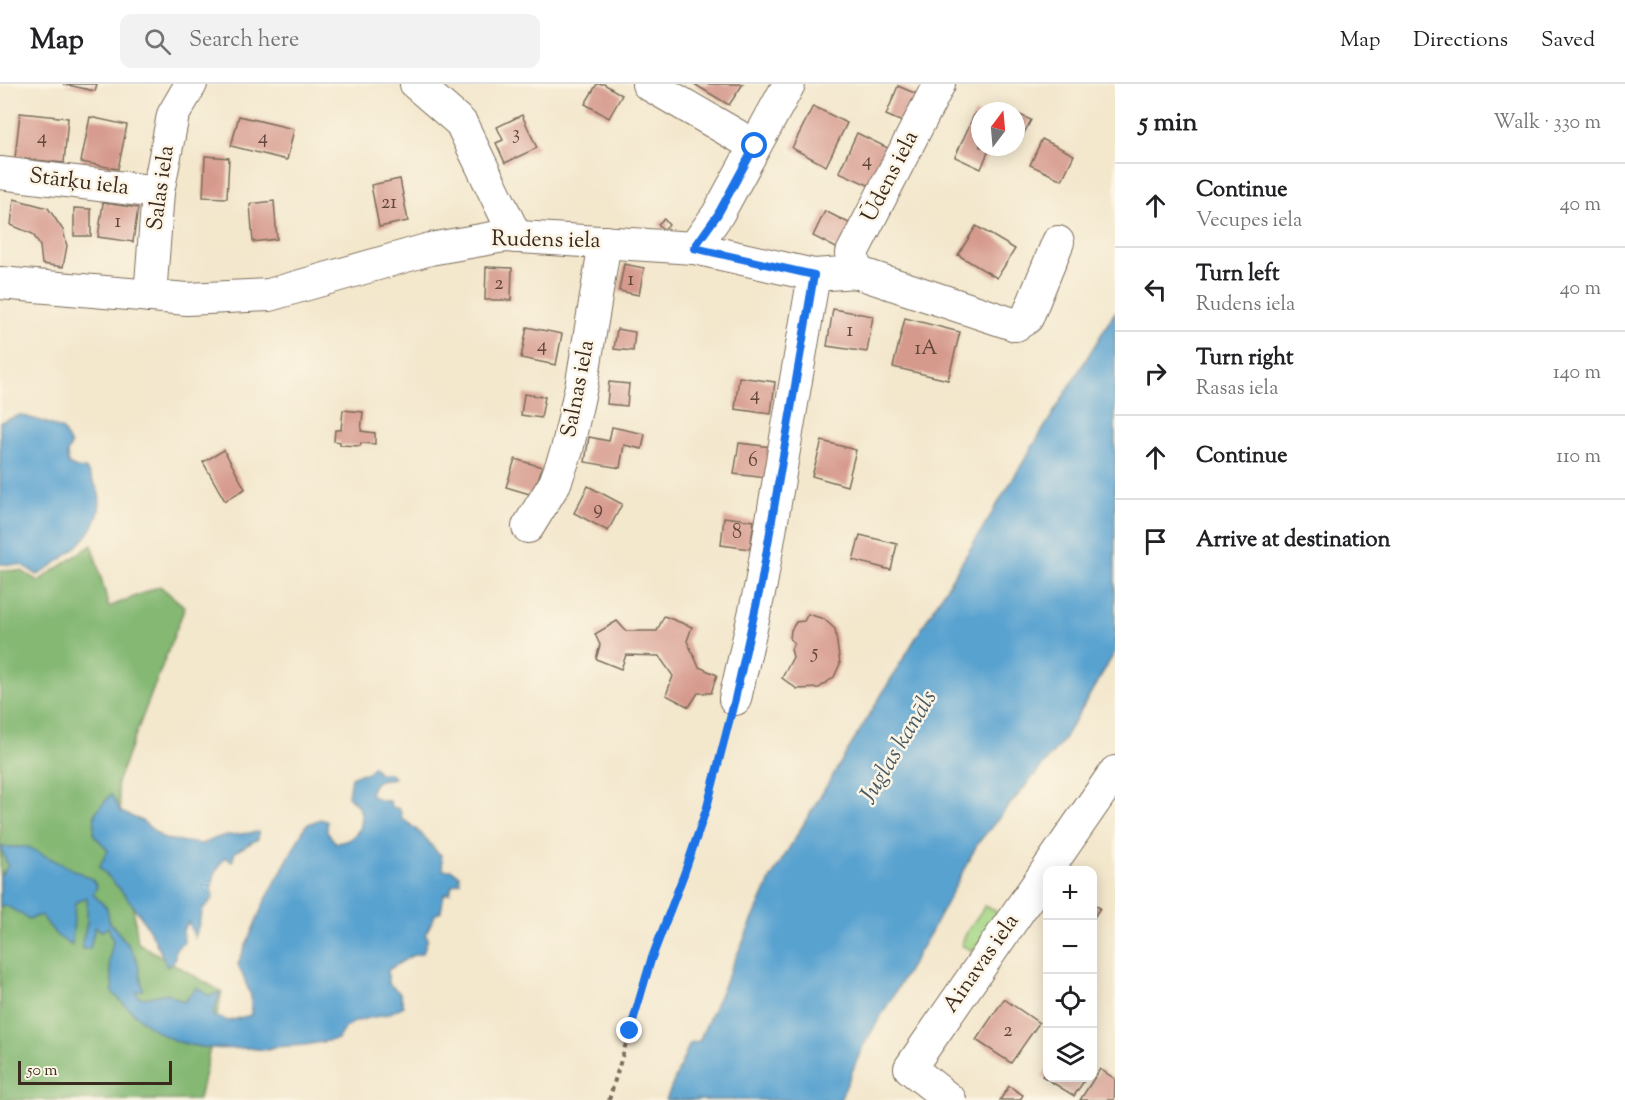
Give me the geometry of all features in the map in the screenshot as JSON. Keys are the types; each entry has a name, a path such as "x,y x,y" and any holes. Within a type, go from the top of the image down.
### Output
{"street":[{"name":"Salas iela","path":"150,296 158,192 173,115 191,84"},
{"path":"416,84 461,123 516,237"},
{"path":"648,84 755,146"},
{"path":"694,248 718,214 789,84"},
{"name":"Ūdens iela","path":"856,272 852,253 939,84"},
{"name":"Stārķu iela","path":"0,173 158,192"},
{"name":"Rudens iela","path":"0,283 187,299 269,295 430,249 504,236 694,248 814,275 856,272 1016,325 1027,318 1058,242"},
{"name":"Salnas iela","path":"528,527 555,483 567,450 582,382 605,242"},
{"path":"735,699 761,584 814,275"},
{"name":"Ainavas iela","path":"950,1100 910,1068 1115,772"}],"path":[{"path":"609,1100 651,960 707,807 735,699"}],"green space":[{"path":"92,545 109,607 160,586 185,607 117,783 138,943 222,992 199,1100 0,1100 0,570 22,571 38,581"},
{"path":"985,906 996,911 991,926 973,951 961,945 968,930"}],"water":[{"name":"Juglas kanāls","path":"1115,312 1115,652 1062,742 978,843 931,932 863,1046 840,1100 666,1100 690,1043 699,1041 771,878"},
{"path":"20,415 63,430 71,445 67,453 68,464 86,469 99,494 96,520 90,531 71,552 38,575 22,565 0,564 0,422"},
{"path":"374,766 378,773 390,773 394,778 376,782 370,794 379,800 390,801 391,807 400,809 402,819 419,832 441,855 443,870 452,870 459,875 460,882 452,885 450,893 444,894 441,911 435,915 425,935 428,938 423,953 411,956 388,970 388,983 400,993 404,1006 387,1014 352,1023 338,1039 263,1050 204,1047 171,1039 142,1021 112,992 109,961 113,941 108,927 102,931 95,927 90,949 83,949 82,942 87,923 87,897 75,903 72,946 56,935 41,915 29,919 5,905 0,907 0,876 8,866 0,847 28,847 92,879 97,887 93,894 107,908 109,921 137,960 143,990 136,992 138,996 145,998 167,993 184,1002 197,987 209,996 220,992 213,1016 229,1021 251,1015 251,996 238,964 263,905 306,825 320,819 327,821 327,832 336,843 348,840 357,832 360,828 361,816 358,806 348,796 351,777 367,773"},
{"path":"111,794 121,812 142,821 164,839 201,844 222,836 258,832 258,839 235,852 232,862 225,857 221,862 213,881 213,898 203,909 195,938 188,922 183,930 184,942 175,950 175,960 167,967 154,938 139,913 99,867 108,850 94,835 95,813"}],"building":[{"path":"63,84 97,84 95,91"},
{"path":"597,84 604,84 622,95 609,118 585,104"},
{"path":"694,84 743,84 729,105"},
{"path":"898,86 919,95 907,124 886,115"},
{"path":"813,106 847,123 826,166 792,148"},
{"path":"20,113 68,118 64,163 15,158"},
{"path":"522,115 537,148 505,163 496,143 503,140 497,127"},
{"path":"239,116 294,129 287,160 231,146"},
{"path":"90,117 127,125 118,169 81,162"},
{"path":"1025,117 1031,120 1025,131"},
{"path":"971,122 971,156 986,156 981,169 955,157"},
{"path":"857,133 894,151 877,189 839,172"},
{"path":"1042,139 1074,155 1062,180 1030,165"},
{"path":"205,156 229,158 227,198 203,197"},
{"path":"400,179 408,221 379,227 371,185"},
{"path":"14,199 48,208 63,230 67,246 63,267 42,264 40,246 33,234 11,225"},
{"path":"274,201 277,239 253,242 250,204"},
{"path":"103,203 138,208 133,242 98,237"},
{"path":"74,208 91,209 91,236 74,236"},
{"path":"825,211 857,227 844,252 813,236"},
{"path":"664,219 669,225 664,230 658,224"},
{"path":"976,226 1015,249 997,278 958,255"},
{"path":"624,264 644,268 639,295 619,291"},
{"path":"486,267 512,268 511,300 485,300"},
{"path":"833,309 873,316 867,352 827,346"},
{"path":"905,318 960,332 948,380 893,367"},
{"path":"527,327 562,334 556,365 521,358"},
{"path":"617,329 635,332 633,351 614,349"},
{"path":"739,377 775,382 771,414 735,409"},
{"path":"609,382 629,384 627,406 607,404"},
{"path":"524,394 545,397 541,418 521,415"},
{"path":"343,410 363,412 361,431 375,433 375,444 340,445 340,442 334,441 335,430 341,430"},
{"path":"612,427 645,434 642,449 624,445 620,468 585,462 589,437 609,441"},
{"path":"822,441 856,450 847,486 812,476"},
{"path":"739,443 772,447 767,478 734,474"},
{"path":"224,450 245,489 225,501 203,462"},
{"path":"515,459 542,467 533,495 506,487"},
{"path":"588,486 622,504 608,531 574,513"},
{"path":"724,517 754,521 750,549 721,545"},
{"path":"860,535 897,544 891,570 853,560"},
{"path":"808,614 824,619 835,629 840,664 834,677 819,688 797,689 782,678 793,657 791,649 794,643 790,639 791,630 796,622 804,621"},
{"path":"664,616 692,627 687,641 699,667 717,675 711,693 698,693 689,707 666,695 673,676 659,656 626,655 621,669 596,659 600,645 595,634 617,621 626,631 657,631"},
{"path":"1004,999 1039,1023 1011,1063 976,1040"},
{"path":"1100,1069 1115,1079 1114,1100 1080,1100 1092,1082 1097,1082 1097,1074"},
{"path":"1052,1082 1083,1082 1074,1096"},
{"path":"1009,1086 1023,1095 1020,1100 1000,1100"}],"route":[{"path":"630,1031 651,960 707,807 735,699 761,584 814,275 694,248 718,214 755,146"}]}
